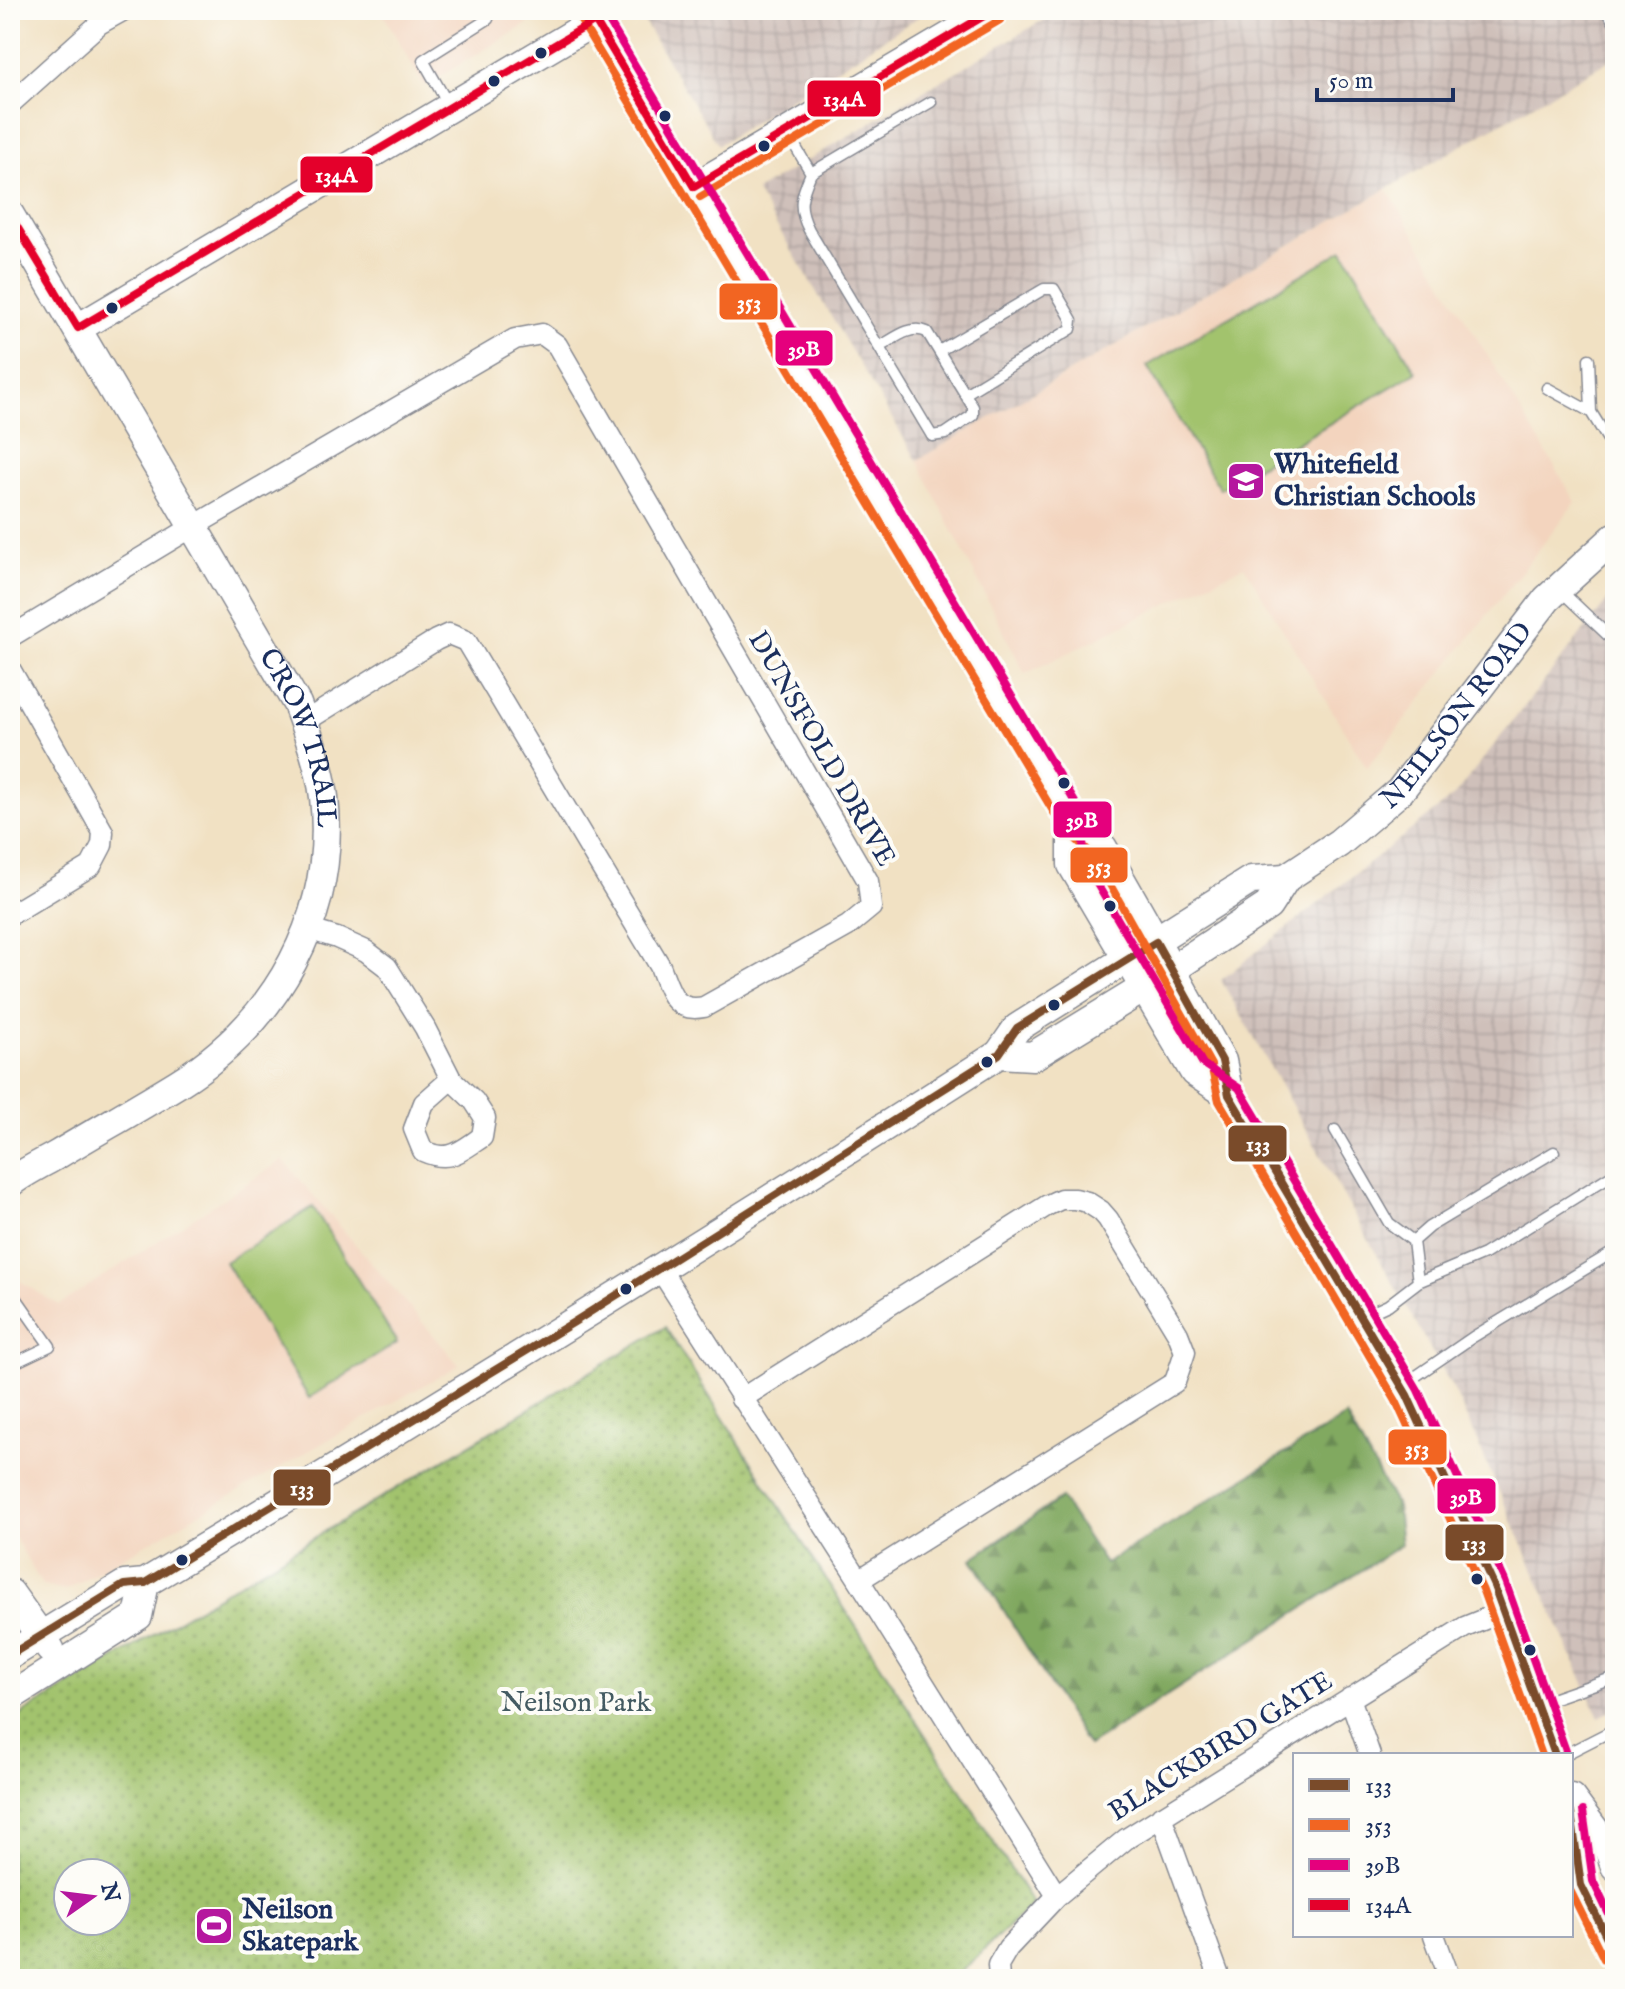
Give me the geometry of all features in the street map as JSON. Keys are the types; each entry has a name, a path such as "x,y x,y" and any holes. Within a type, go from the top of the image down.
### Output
{"main road":[{"path":"694,187 994,10"},
{"path":"78,328 450,108 592,15 1072,820 1103,848 1172,969 1222,1061 1229,1095 1402,1386 1478,1548 1554,1753"},
{"name":"CROW TRAIL","path":"10,215 297,704 315,752 324,795 326,852 296,960 271,999 227,1048 177,1084 10,1183"},
{"name":"NEILSON ROAD","path":"999,1054 1033,1056 1144,988 1268,906 1286,878 1339,843 1400,791 1547,599 1615,537"},
{"path":"1072,820 1072,865 1194,1072 1229,1095"},
{"name":"NEILSON ROAD","path":"10,1655 124,1585 145,1583 378,1444 660,1269 999,1054 1017,1028 1251,880 1286,878"},
{"path":"10,1697 139,1615 145,1583"},
{"path":"10,1593 60,1663"},
{"path":"1573,1801 1608,1848 1615,1866"},
{"path":"1573,1827 1581,1885 1615,1954"}],"street":[{"path":"10,104 99,24 124,10"},
{"name":"DUNSFOLD DRIVE","path":"194,526 515,339 542,334 557,345 868,881 871,907 848,926 704,1007 687,1009 679,1005 671,994 660,966 466,641 449,634 436,640 304,722"},
{"path":"10,637 194,526"},
{"path":"10,669 103,832 102,845 91,866 10,915"},
{"path":"307,929 366,951 387,967 425,1028 451,1079"},
{"path":"741,1399 1048,1205 1061,1199 1075,1199 1087,1202 1108,1219 1178,1334 1185,1352 1175,1382 859,1580"},
{"path":"660,1269 1057,1896"},
{"name":"BLACKBIRD GATE","path":"998,1972 1008,1948 1057,1896 1126,1839 1465,1627 1502,1612"},
{"path":"1350,1698 1369,1753"},
{"path":"1161,1816 1220,1979"},
{"path":"1435,1937 1450,1979"}],"lane":[{"path":"450,108 423,60 488,19 483,10"},
{"path":"1607,10 1615,24"},
{"path":"879,347 911,329 920,328 927,332 973,407 973,415 945,434 932,436 879,347 801,214 802,194 811,173 931,102"},
{"path":"787,132 811,173"},
{"path":"939,351 1044,289 1054,289 1072,320 1071,329 965,394"},
{"path":"1589,359 1591,412 1615,451"},
{"path":"1547,388 1591,412"},
{"path":"1559,589 1615,643"},
{"path":"1335,1130 1389,1223 1413,1241 1418,1282"},
{"path":"1413,1241 1429,1227 1554,1152"},
{"path":"1362,1317 1388,1305 1418,1282 1484,1254 1615,1173"},
{"path":"1402,1386 1484,1330 1615,1251"},
{"path":"10,1294 17,1299 50,1346 10,1365"},
{"path":"1536,1704 1615,1677"},
{"path":"1568,1753 1615,1729"}],"shaded area":[{"path":"381,10 522,10 529,23 424,86"},
{"path":"637,10 929,10 718,145"},
{"path":"1060,10 1615,10 1615,57 917,460 756,191"},
{"name":"Whitefield Christian Schools","path":"1387,189 1576,502 1367,768 1244,566 1025,674 917,460"},
{"path":"1615,591 1615,1708 1599,1717 1456,1394 1221,980 1454,796"},
{"path":"283,1160 459,1365 66,1590 42,1585 10,1529 10,1275 59,1305"}],"green space":[{"path":"1343,250 1416,372 1220,489 1147,366"},
{"path":"313,1207 397,1343 309,1398 225,1262"},
{"name":"Neilson Park","path":"665,1327 1033,1904 953,1979 10,1979 10,1724 25,1712"},
{"path":"1346,1416 1397,1507 1401,1545 1088,1746 972,1559 1061,1498 1105,1564"}],"transit line":[{"name":"39B","path":"602,10 1082,814 1084,862 1203,1064 1239,1088 1418,1390 1505,1581 1566,1751"},
{"name":"134A","path":"694,187 994,10"},
{"name":"353","path":"578,16 1062,826 1094,856 1211,1065 1219,1101 1396,1401 1483,1591 1541,1753"},
{"name":"353","path":"700,197 1000,20"},
{"name":"134A","path":"595,21 694,187"},
{"name":"134A","path":"78,328 595,21"},
{"name":"134A","path":"10,215 78,328"},
{"name":"133","path":"1156,942 1222,1061 1229,1095 1407,1395 1494,1586 1554,1753"},
{"name":"133","path":"10,1655 124,1585 145,1583 574,1322 999,1054 1017,1028 1156,942"},
{"name":"39B","path":"1583,1811 1593,1881 1615,1927"},
{"name":"133","path":"1573,1827 1581,1885 1615,1954"},
{"name":"353","path":"1573,1896 1604,1959"}],"place":[{"name":"Whitefield Christian Schools","path":"1246,481"},
{"name":"Neilson Skatepark","path":"214,1926"}]}
